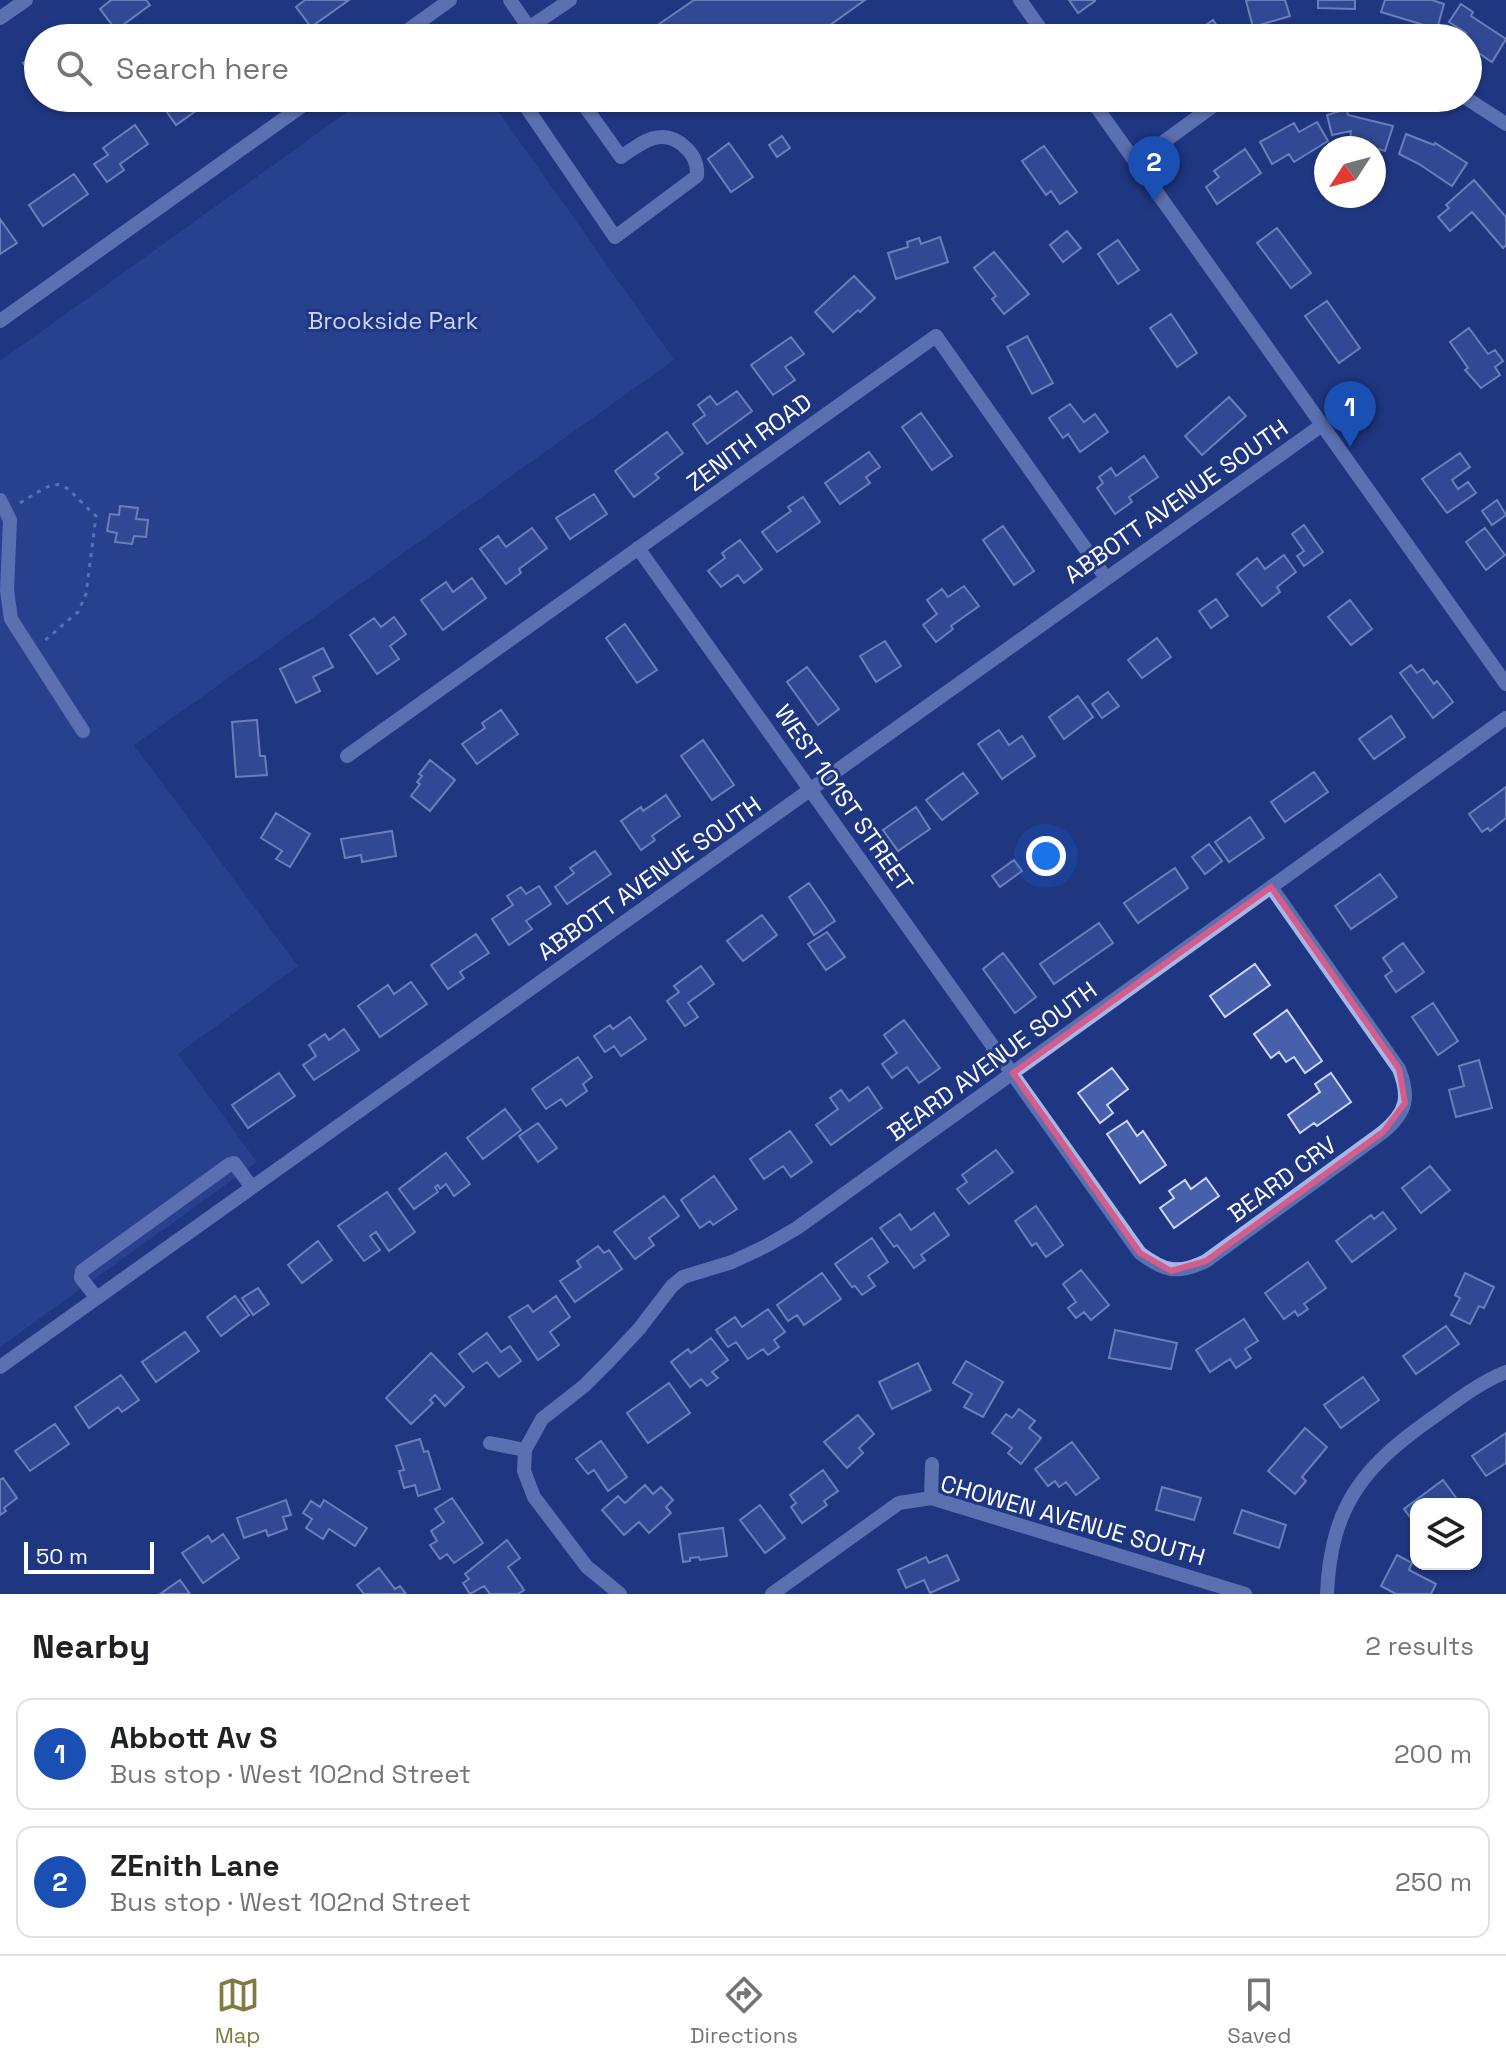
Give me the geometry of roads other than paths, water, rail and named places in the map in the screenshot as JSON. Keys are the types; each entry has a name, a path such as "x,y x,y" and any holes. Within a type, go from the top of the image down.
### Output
{"street":[{"path":"0,18 26,0"},
{"path":"417,24 450,0"},
{"path":"510,0 527,24"},
{"path":"543,24 570,0"},
{"path":"1020,0 1037,24"},
{"path":"1482,108 1506,124"},
{"path":"0,321 293,112"},
{"path":"530,112 615,237 697,176 698,166 691,152 676,138 659,136 621,157 589,112"},
{"path":"1100,112 1506,684"},
{"path":"1136,162 1205,112"},
{"name":"ZENITH ROAD","path":"347,756 936,336 1106,578"},
{"name":"ABBOTT AVENUE SOUTH","path":"0,1367 1322,425"},
{"path":"3,506 10,520 7,590 11,619 83,731"},
{"name":"WEST 101ST STREET","path":"638,548 1013,1073"},
{"name":"BEARD AVENUE SOUTH","path":"525,1450 542,1419 584,1386 610,1360 683,1277 732,1262 797,1228 1506,718"},
{"name":"BEARD CRV","path":"1013,1073 1140,1253 1154,1264 1171,1271 1190,1269 1218,1252 1383,1132 1398,1120 1405,1103 1405,1085 1399,1069 1271,887"},
{"path":"96,1297 81,1278 82,1271 230,1164 234,1163 251,1186"},
{"path":"1327,1594 1332,1544 1342,1514 1357,1485 1402,1439 1487,1380 1506,1372"},
{"path":"490,1443 525,1450 524,1471 534,1497 587,1567 620,1594"},
{"path":"931,1498 932,1464"},
{"name":"CHOWEN AVENUE SOUTH","path":"772,1594 899,1503 931,1498 1245,1594"}],"place":[{"name":"ZEnith Lane","path":"1154,202"},
{"name":"Abbott Av S","path":"1350,447"}],"park label":[{"name":"Brookside Park","path":"393,320"}]}
